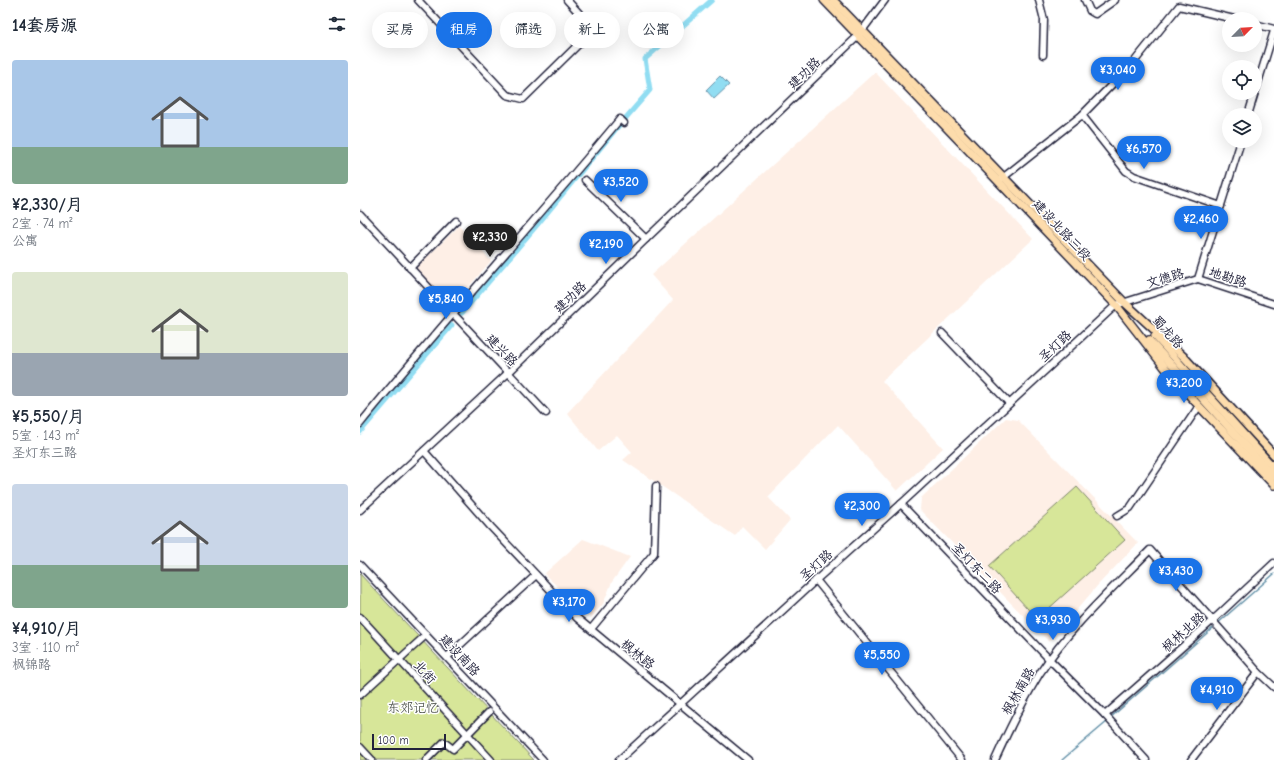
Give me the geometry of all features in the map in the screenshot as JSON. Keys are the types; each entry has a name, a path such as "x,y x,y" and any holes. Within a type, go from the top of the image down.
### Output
{"main road":[{"name":"建设北路三段","path":"824,0 860,34 1124,302 1184,357 1274,455"},
{"name":"建设北路三段","path":"834,0 860,34"},
{"name":"建设北路三段","path":"1001,178 1116,305 1170,374 1274,485"},
{"name":"蜀龙路","path":"1124,302 1214,405 1274,477"},
{"path":"1116,305 1214,405"},
{"name":"蜀龙路","path":"1214,405 1274,468"}],"street":[{"path":"418,0 507,95 523,99 575,48"},
{"path":"567,0 578,12"},
{"name":"建功路","path":"360,510 508,373 860,34 885,0"},
{"path":"1039,0 1044,20 1043,55"},
{"path":"1085,0 1090,12 1095,14 1115,0"},
{"path":"1001,178 1082,115 1134,62 1179,6 1222,16"},
{"path":"1250,108 1274,30 1262,26"},
{"path":"1082,115 1126,171 1134,176 1220,206"},
{"path":"360,424 452,314 502,258 620,119 624,123"},
{"name":"文德路","path":"1116,305 1198,279 1238,148"},
{"path":"585,180 646,239"},
{"name":"建兴路","path":"360,214 546,413"},
{"path":"410,268 456,221"},
{"name":"地勘路","path":"1198,279 1274,304"},
{"name":"圣灯路","path":"619,760 901,504 1116,305"},
{"path":"942,333 1009,404"},
{"path":"1117,516 1130,508 1199,406"},
{"name":"枫林路","path":"424,451 486,521 577,618 748,760"},
{"path":"591,629 654,553 656,486"},
{"name":"圣灯东二路","path":"901,504 1050,660 1105,715 1146,760"},
{"name":"枫林南路","path":"995,760 1012,724 1040,673 1058,649 1096,605 1150,550 1214,621"},
{"name":"枫林北路","path":"1105,715 1214,621 1274,563"},
{"name":"建设南路","path":"360,565 543,760"},
{"path":"447,657 536,575"},
{"path":"816,580 962,760"},
{"name":"北街","path":"360,617 491,760"},
{"path":"1214,621 1258,672 1274,687"},
{"path":"360,695 426,635"},
{"path":"1191,760 1258,672"},
{"path":"426,760 444,742 453,749 489,712"},
{"path":"360,747 372,760"}],"shaded area":[{"path":"875,72 1033,239 882,381 943,448 897,491 838,425 768,497 790,520 765,549 742,526 735,536 623,460 632,452 617,435 598,451 567,413 673,300 651,275"},
{"path":"459,226 491,261 450,308 416,268"},
{"path":"1006,418 1018,420 1138,543 1098,585 1049,642 920,510 921,498"},
{"path":"583,539 630,557 612,582 603,604 591,618 544,574"}],"green space":[{"path":"1077,487 1125,540 1037,619 989,566"},
{"name":"东郊记忆","path":"360,574 534,760 360,760"}],"water":[{"path":"720,76 729,85 714,99 706,90"}],"waterway":[{"path":"624,120 650,90 645,59 712,0"},
{"path":"462,313 621,123"},
{"path":"360,432 452,325"},
{"path":"1217,624 1274,574"},
{"path":"1110,718 1214,627"},
{"path":"1062,760 1108,721"}]}
